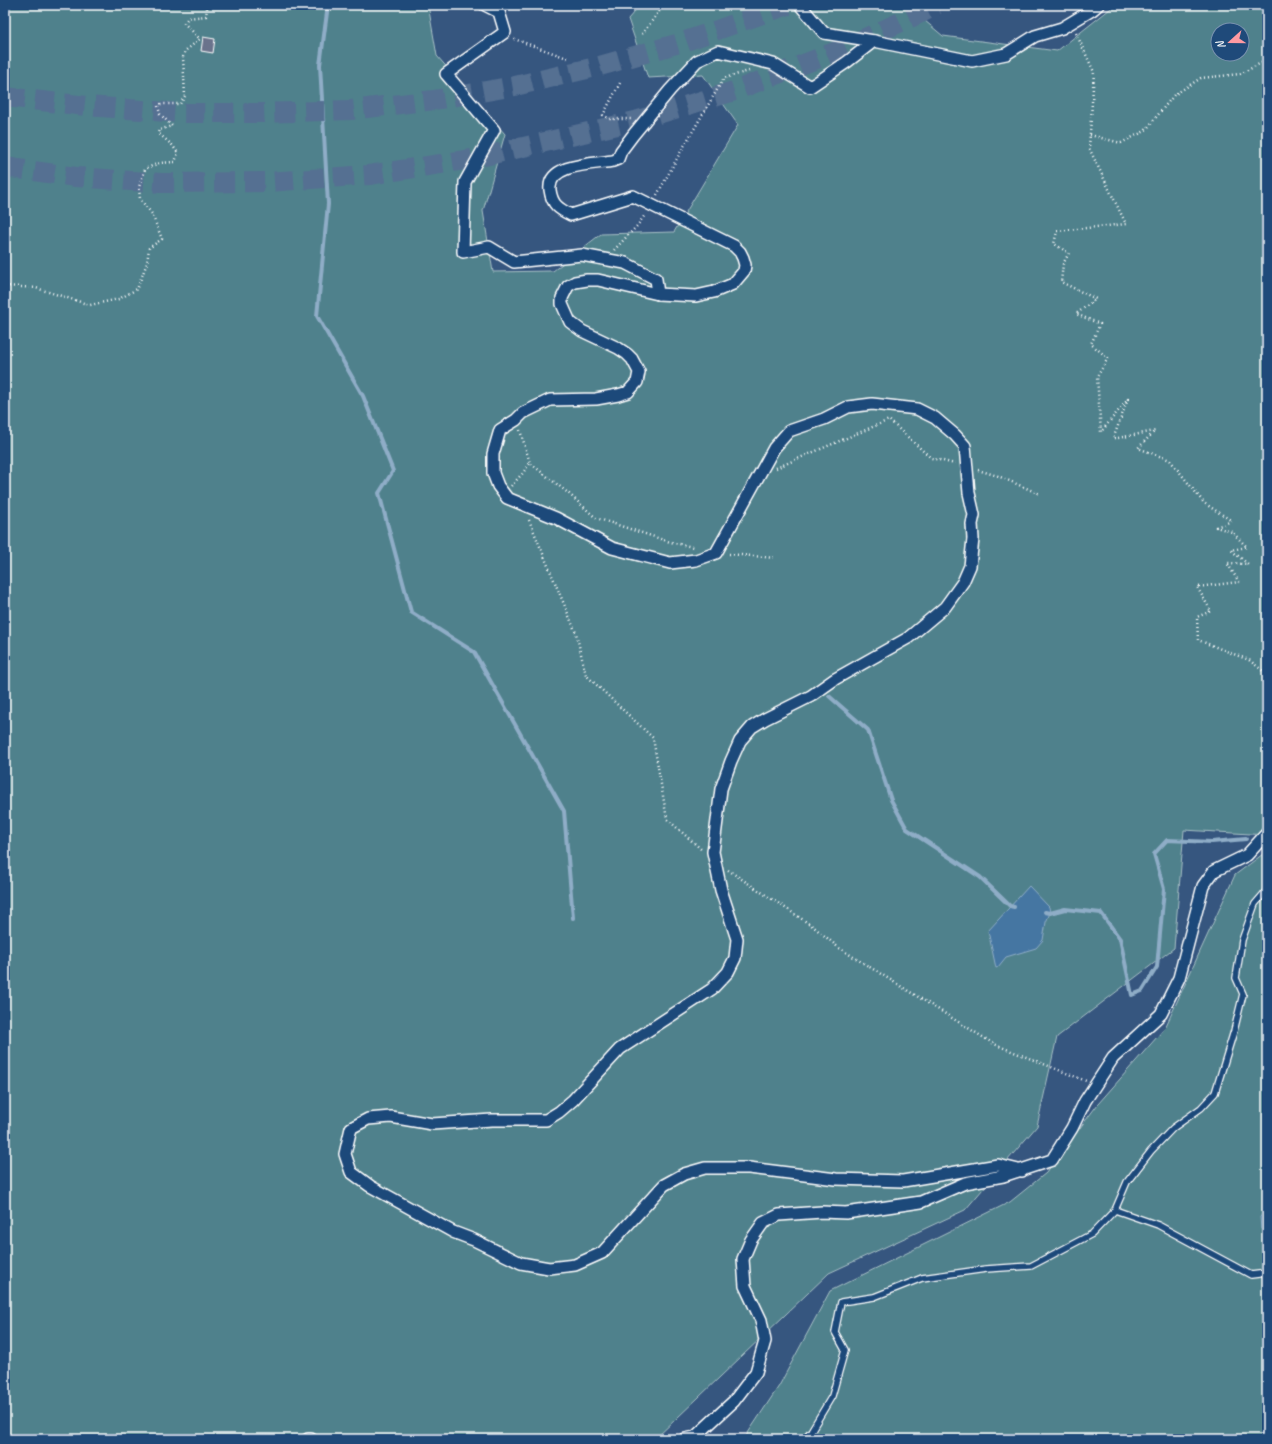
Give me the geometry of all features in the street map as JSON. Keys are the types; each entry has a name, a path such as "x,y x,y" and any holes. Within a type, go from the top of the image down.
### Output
{"street":[{"path":"485,5 499,12 505,32 446,74 494,130 464,182 464,252 489,247 514,262 582,255 625,262 656,280 658,294"},
{"path":"800,5 824,33 874,41 972,61 1006,54 1035,36 1062,28 1098,5"},
{"path":"874,41 847,62 810,87 773,64 718,51 697,61 647,119 621,152 618,159 567,168 558,172 550,186 551,194 558,208 571,216 633,196 734,246 740,252 746,265 744,271 733,284 714,292 696,296 658,294 598,280 575,282 568,286 562,298 562,304 570,322 582,331 618,348 627,354 632,359 639,372 637,382 628,392 618,395 596,399 550,400 523,413 516,420 500,430 493,454 493,473 498,486 507,498 556,518 612,548 670,563 696,560 716,552 774,448 789,430 824,418 848,407 872,404 917,409 936,418 965,446 969,493 974,515 972,524 973,539 970,566 963,582 945,607 908,638 835,679 811,696 765,719 748,732 740,741 721,790 713,852 721,890 737,939 735,958 728,972 712,989 620,1049 573,1100 559,1112 546,1120 492,1120 432,1124 391,1117 368,1119 351,1128 345,1154 351,1172 370,1186 410,1209 453,1232 474,1240 521,1263 549,1268 575,1265 602,1253 664,1185 684,1174 705,1168 749,1168 836,1179 903,1181 998,1165 1022,1171"},
{"path":"685,1439 695,1437 734,1401 756,1372 765,1341 761,1320 745,1286 743,1259 751,1240 763,1223 779,1215 822,1212 846,1213 921,1202 965,1183 1022,1171 1052,1160 1072,1128 1085,1101 1113,1058 1161,1014 1179,978 1203,886 1214,871 1247,855 1267,833"}],"lane":[{"path":"804,1439 811,1431 832,1396 845,1350 834,1332 841,1302 874,1297 922,1278 986,1268 1031,1266 1092,1234 1115,1210 1127,1182 1151,1151 1173,1128 1201,1108 1215,1093 1234,1031 1242,994 1236,978 1242,940 1255,904 1267,890"},
{"path":"1115,1210 1158,1225 1251,1274 1267,1273"}],"path":[{"path":"5,286 36,288 90,304 119,298 137,290 147,263 149,248 162,239 152,214 140,199 139,187 145,168 159,163 175,162 178,153 172,145 158,133 159,130 172,126 160,114 158,106 161,104 180,104 185,96 183,57 185,51 200,39 184,23 188,18 206,16 206,8 203,5"},
{"path":"642,34 664,5"},
{"path":"1072,22 1094,72 1089,148 1126,224 1057,231 1054,244 1069,253 1063,264 1062,282 1096,299 1076,314 1100,324 1091,344 1108,358 1097,377 1101,432 1128,399 1113,439 1155,431 1138,448 1170,460 1204,503 1232,521 1216,527 1232,532 1247,547 1231,550 1248,564 1227,563 1239,582 1197,587 1211,611 1197,617 1198,640 1249,660 1267,674"},
{"path":"501,35 570,59"},
{"path":"1090,135 1121,144 1145,131 1174,95 1201,78 1240,74 1267,60"},
{"path":"605,259 637,226 652,205 680,153 724,78 752,70"},
{"path":"620,83 603,115 610,119 647,119"},
{"path":"516,420 530,463 596,518 670,542 716,552 776,558"},
{"path":"759,475 889,420 931,458 998,476 1040,494"},
{"path":"503,493 522,474 530,463"},
{"path":"522,504 576,633 586,675 653,738 667,819 715,862 814,927 839,948 994,1044 1096,1085"}],"green space":[{"path":"5,5 170,5 172,7 179,5 428,5 437,56 505,134 483,211 493,272 553,271 601,234 674,232 738,125 703,75 648,78 628,19 640,5 906,5 943,36 1057,51 1115,5 1267,5 1267,835 1184,830 1174,948 1057,1037 1037,1126 965,1210 829,1273 655,1439 5,1439"},
{"path":"1267,851 1267,1439 744,1439 779,1386 830,1291 1010,1202 1046,1173 1098,1104 1165,1028 1235,875"}],"water":[{"path":"1029,886 1049,907 1050,913 1046,922 1043,940 1036,948 1006,957 996,968 988,931"},
{"path":"1267,1208 1267,1231 1261,1229 1260,1217"}],"building":[{"path":"203,37 215,39 213,53 201,51"}],"waterway":[{"path":"328,5 320,65 328,204 317,316 363,396 393,471 379,493 411,612 474,652 564,811 573,918"},
{"path":"829,696 868,730 891,800 907,829 980,877 1010,906 1014,907"},
{"path":"1045,912 1050,913 1065,909 1101,913 1120,939 1132,995 1142,991 1157,967 1164,889 1154,854 1167,840 1212,842 1246,839"}],"tunnel":[{"path":"5,97 87,106 180,113 263,113 351,110 434,100 515,86 600,66 683,42 788,5"},
{"path":"5,167 76,177 161,183 267,182 369,175 472,159 635,121 734,91 832,53 937,5"}]}
